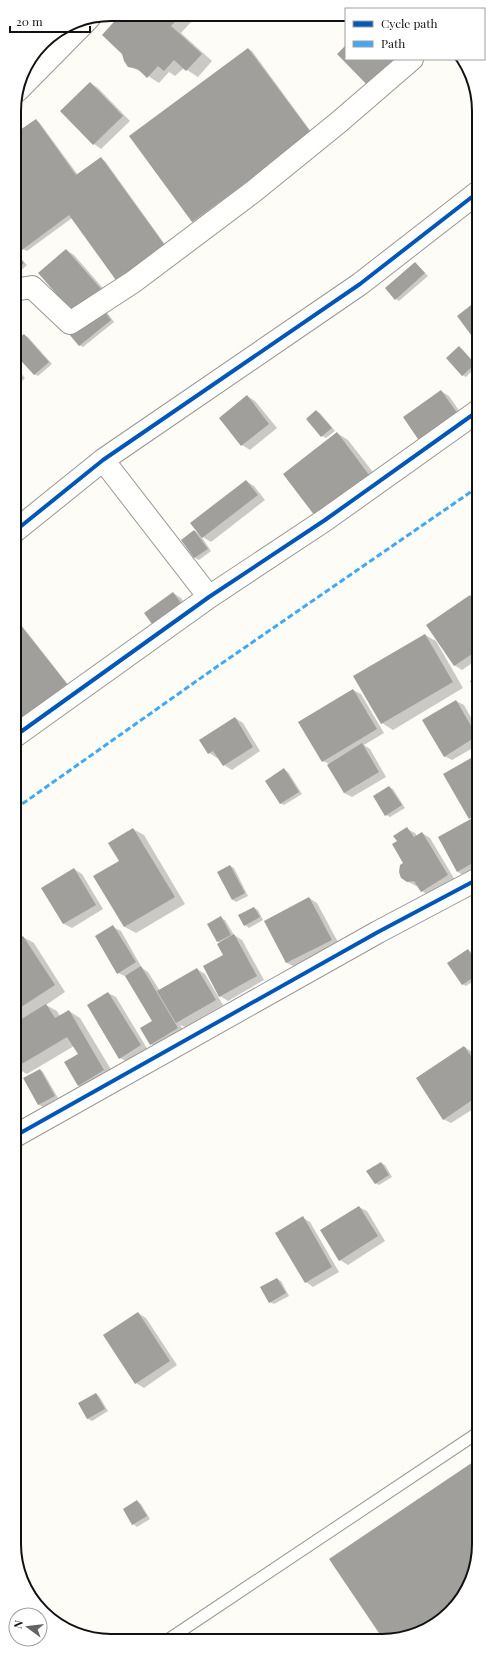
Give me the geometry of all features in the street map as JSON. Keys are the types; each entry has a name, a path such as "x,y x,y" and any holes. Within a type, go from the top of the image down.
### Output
{"street":[{"path":"28,78 80,27"},
{"path":"21,289 32,287 70,323 133,282 254,191 339,122 411,60"},
{"path":"21,526 103,460 360,284 472,197"},
{"path":"21,732 209,597 325,520 472,415"},
{"path":"103,460 209,597"},
{"path":"21,1133 302,974 472,882"}],"lane":[{"path":"176,1634 472,1437"}],"building":[{"path":"115,21 176,21 171,26 202,54 186,71 174,60 164,71 158,66 147,78 138,69 128,67 122,54 102,35"},
{"path":"345,46 345,60 399,60 373,91 337,54"},
{"path":"248,48 312,134 192,222 129,136"},
{"path":"90,82 123,116 93,145 60,111"},
{"path":"36,119 76,175 101,157 166,247 118,283 69,215 22,250 21,129"},
{"path":"66,249 102,290 75,315 38,273"},
{"path":"415,262 425,273 395,300 385,288"},
{"path":"472,304 472,336 457,316"},
{"path":"102,308 111,320 79,346 69,334"},
{"path":"24,334 49,362 34,375 21,361 21,336"},
{"path":"459,346 472,361 472,367 462,376 446,358"},
{"path":"441,390 460,417 422,445 403,417"},
{"path":"247,395 269,424 241,446 219,418"},
{"path":"316,410 332,428 321,437 306,419"},
{"path":"337,432 372,479 318,520 283,474"},
{"path":"246,480 258,495 202,538 190,523"},
{"path":"194,530 208,549 194,558 181,540"},
{"path":"173,592 186,610 157,631 144,613"},
{"path":"470,595 472,598 472,654 454,666 426,625"},
{"path":"21,626 67,684 21,721"},
{"path":"425,634 453,682 381,724 353,676"},
{"path":"353,689 377,729 322,762 298,722"},
{"path":"456,700 472,727 472,739 444,757 422,720"},
{"path":"235,717 253,747 223,766 213,751 208,754 199,740"},
{"path":"362,743 379,772 344,793 327,765"},
{"path":"472,757 472,817 469,819 443,774"},
{"path":"284,768 299,792 280,804 265,781"},
{"path":"389,786 402,805 385,816 373,796"},
{"path":"472,818 472,863 457,872 438,837"},
{"path":"407,827 414,837 422,832 448,875 421,892 414,881 407,882 401,878 399,872 400,865 403,863 392,844 397,841 393,836"},
{"path":"133,828 175,897 124,927 93,876 119,861 108,843"},
{"path":"230,865 245,893 232,900 217,872"},
{"path":"74,868 96,905 63,924 41,888"},
{"path":"309,897 332,940 286,963 264,921"},
{"path":"254,907 260,917 244,926 238,915"},
{"path":"221,916 231,935 217,942 207,924"},
{"path":"113,925 136,962 117,974 95,936"},
{"path":"234,934 257,976 219,997 203,966 223,955 217,944"},
{"path":"23,936 55,985 21,1007 21,937"},
{"path":"468,949 472,955 472,978 462,985 447,963"},
{"path":"141,966 178,1028 150,1045 140,1028 152,1021 125,976"},
{"path":"197,968 216,1000 176,1023 157,991"},
{"path":"108,992 141,1045 119,1059 87,1005"},
{"path":"46,1004 55,1018 69,1010 104,1070 78,1086 64,1062 78,1054 67,1037 21,1064 21,1019"},
{"path":"464,1046 472,1058 472,1100 443,1120 416,1078"},
{"path":"40,1069 55,1096 38,1105 23,1078"},
{"path":"381,1162 389,1175 375,1184 366,1171"},
{"path":"359,1206 378,1236 339,1261 320,1230"},
{"path":"303,1216 332,1267 305,1283 275,1233"},
{"path":"277,1278 286,1293 269,1303 260,1287"},
{"path":"138,1312 170,1361 135,1384 103,1335"},
{"path":"96,1393 105,1409 87,1419 78,1403"},
{"path":"472,1463 472,1550 467,1573 457,1594 446,1608 427,1622 411,1629 388,1634 380,1634 329,1559"},
{"path":"137,1500 147,1516 132,1525 123,1509"}],"marked path":[{"path":"21,805 215,668 472,491"}],"cycle path":[{"path":"21,526 103,460 360,284 472,197"},
{"path":"21,732 209,597 325,520 472,415"},
{"path":"21,1133 378,932 472,882"}]}
